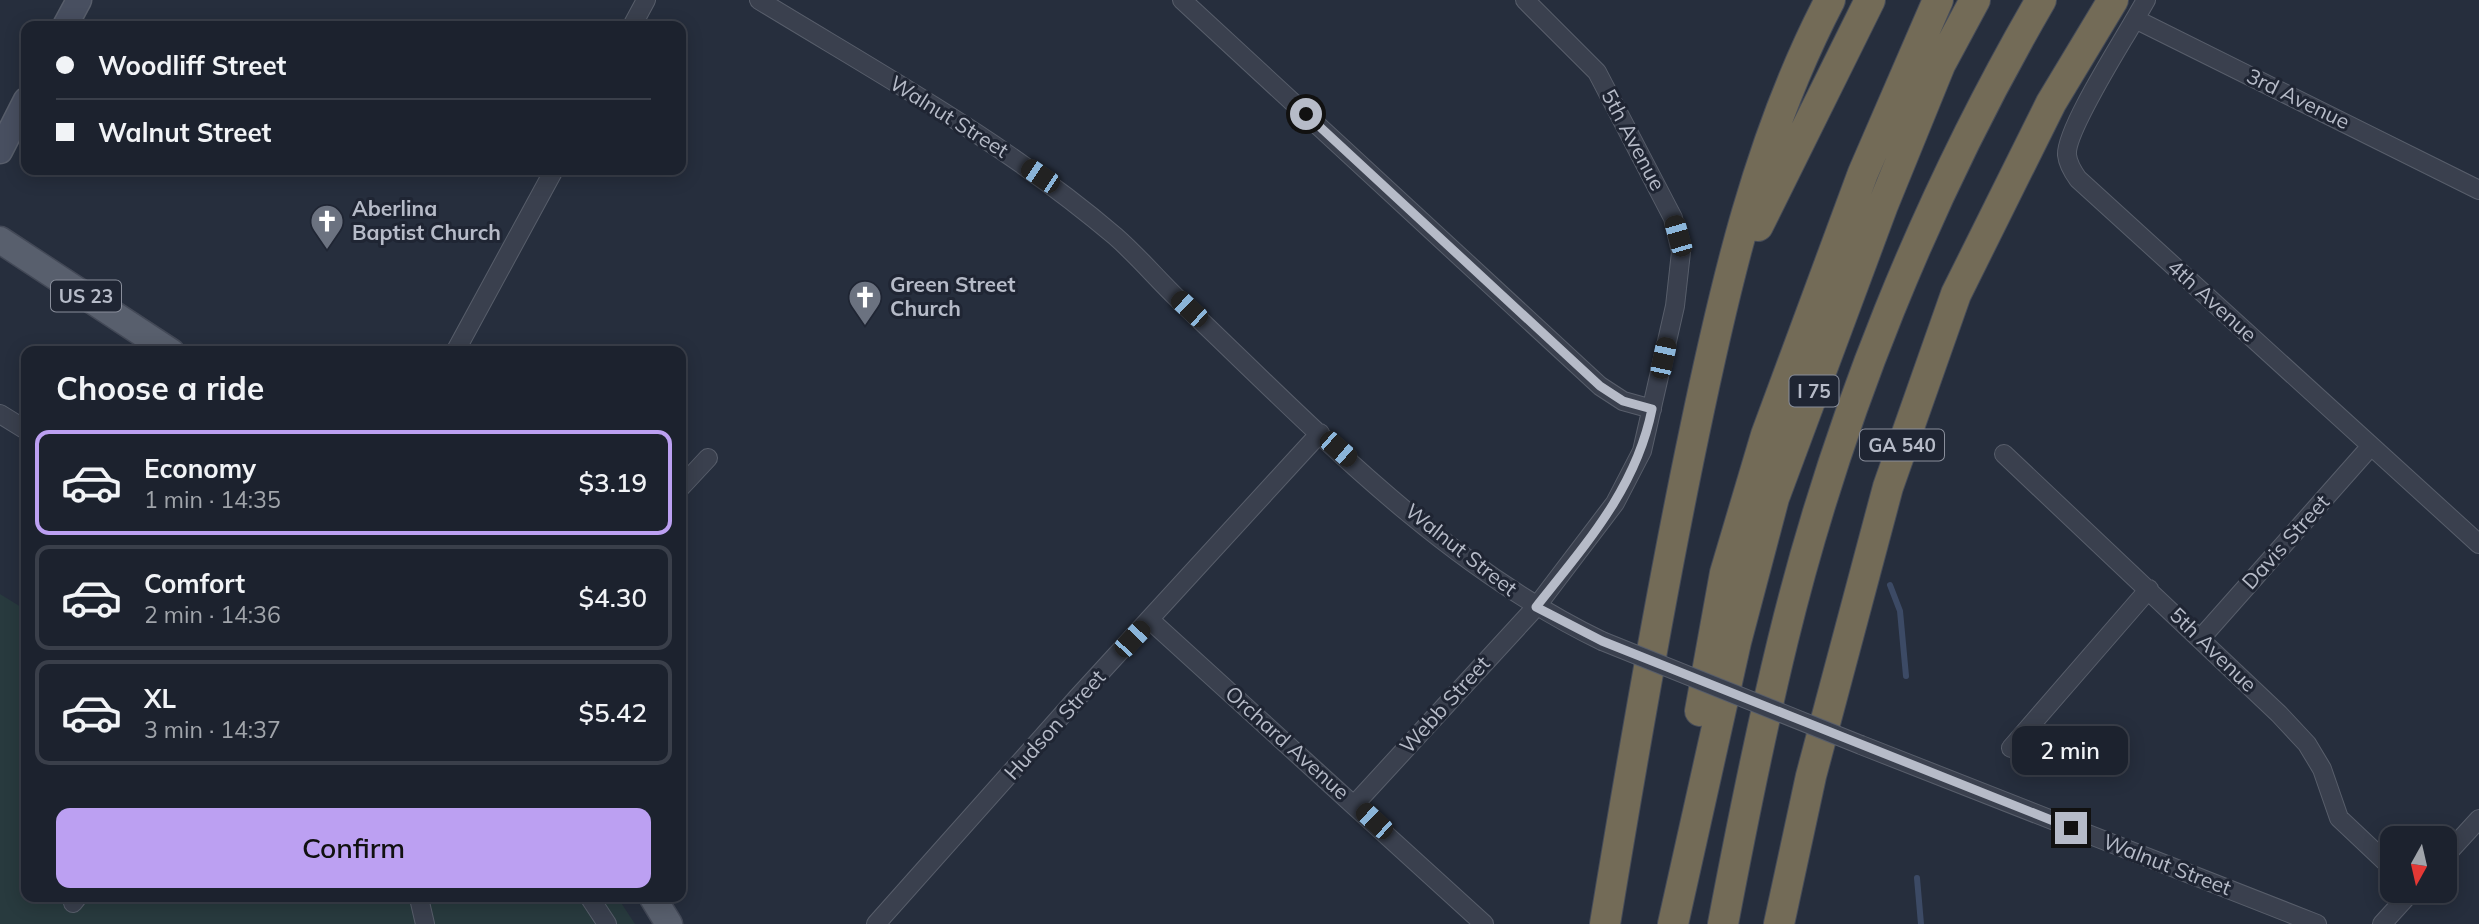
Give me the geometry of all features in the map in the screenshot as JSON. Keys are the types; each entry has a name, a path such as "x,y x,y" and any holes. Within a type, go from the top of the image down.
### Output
{"highway":[{"path":"1605,924 1666,566 1721,302 1776,117 1830,0"},
{"path":"1721,302 1871,0"},
{"path":"1699,799 1699,721 1725,573 1745,499 1863,173 1938,0"},
{"name":"I 75","path":"1673,924 1699,799 1774,498 1883,205 1940,65 1975,0"},
{"name":"I 75","path":"1723,924 1753,769 1783,637 1837,456 1931,214 1985,101 2040,0"},
{"name":"GA 540","path":"1779,924 1811,776 1888,487 1956,294 2051,103 2124,9"}],"main road":[{"name":"US 23","path":"0,240 162,346"}],"street":[{"path":"68,21 79,0"},
{"path":"635,21 646,0"},
{"name":"Walnut Street","path":"759,0 1040,176 1117,238 1320,433 1448,546 1536,607 1602,641 2317,924"},
{"path":"1182,0 1600,386 1623,401 1652,409"},
{"name":"5th Avenue","path":"1525,0 1597,72 1674,218 1681,252 1681,271 1642,451 1624,489 1536,607"},
{"path":"2124,9 2146,0"},
{"name":"3rd Avenue","path":"2124,9 2479,190"},
{"name":"4th Avenue","path":"2124,9 2074,129 2067,155 2071,169 2078,179 2479,544"},
{"path":"0,151 21,110"},
{"path":"459,346 551,175"},
{"path":"0,414 21,427"},
{"name":"Hudson Street","path":"876,924 1320,433"},
{"name":"Davis Street","path":"2201,638 2371,446"},
{"name":"5th Avenue","path":"2004,454 2201,638 2306,744 2322,769 2339,818 2380,857"},
{"path":"686,481 708,458"},
{"path":"2011,748 2149,589"},
{"name":"Webb Street","path":"1355,804 1536,607"},
{"name":"Orchard Avenue","path":"1150,620 1484,924"},
{"path":"2457,843 2479,819"},
{"path":"411,924 418,902"},
{"path":"420,902 425,924"},
{"path":"593,902 607,924"},
{"path":"2382,924 2401,903"}],"shaded area":[{"path":"0,594 21,607 21,902 621,902 635,924 0,924"}],"waterway":[{"path":"1890,585 1900,611 1906,676"},
{"path":"1917,878 1921,924"}],"place":[{"name":"Aberlina Baptist Church","path":"327,251"},
{"name":"Green Street Church","path":"865,327"}],"route":[{"path":"1306,114 1600,386 1623,401 1652,409 1642,451 1624,489 1605,519 1536,607 1602,641 2071,828"}]}
